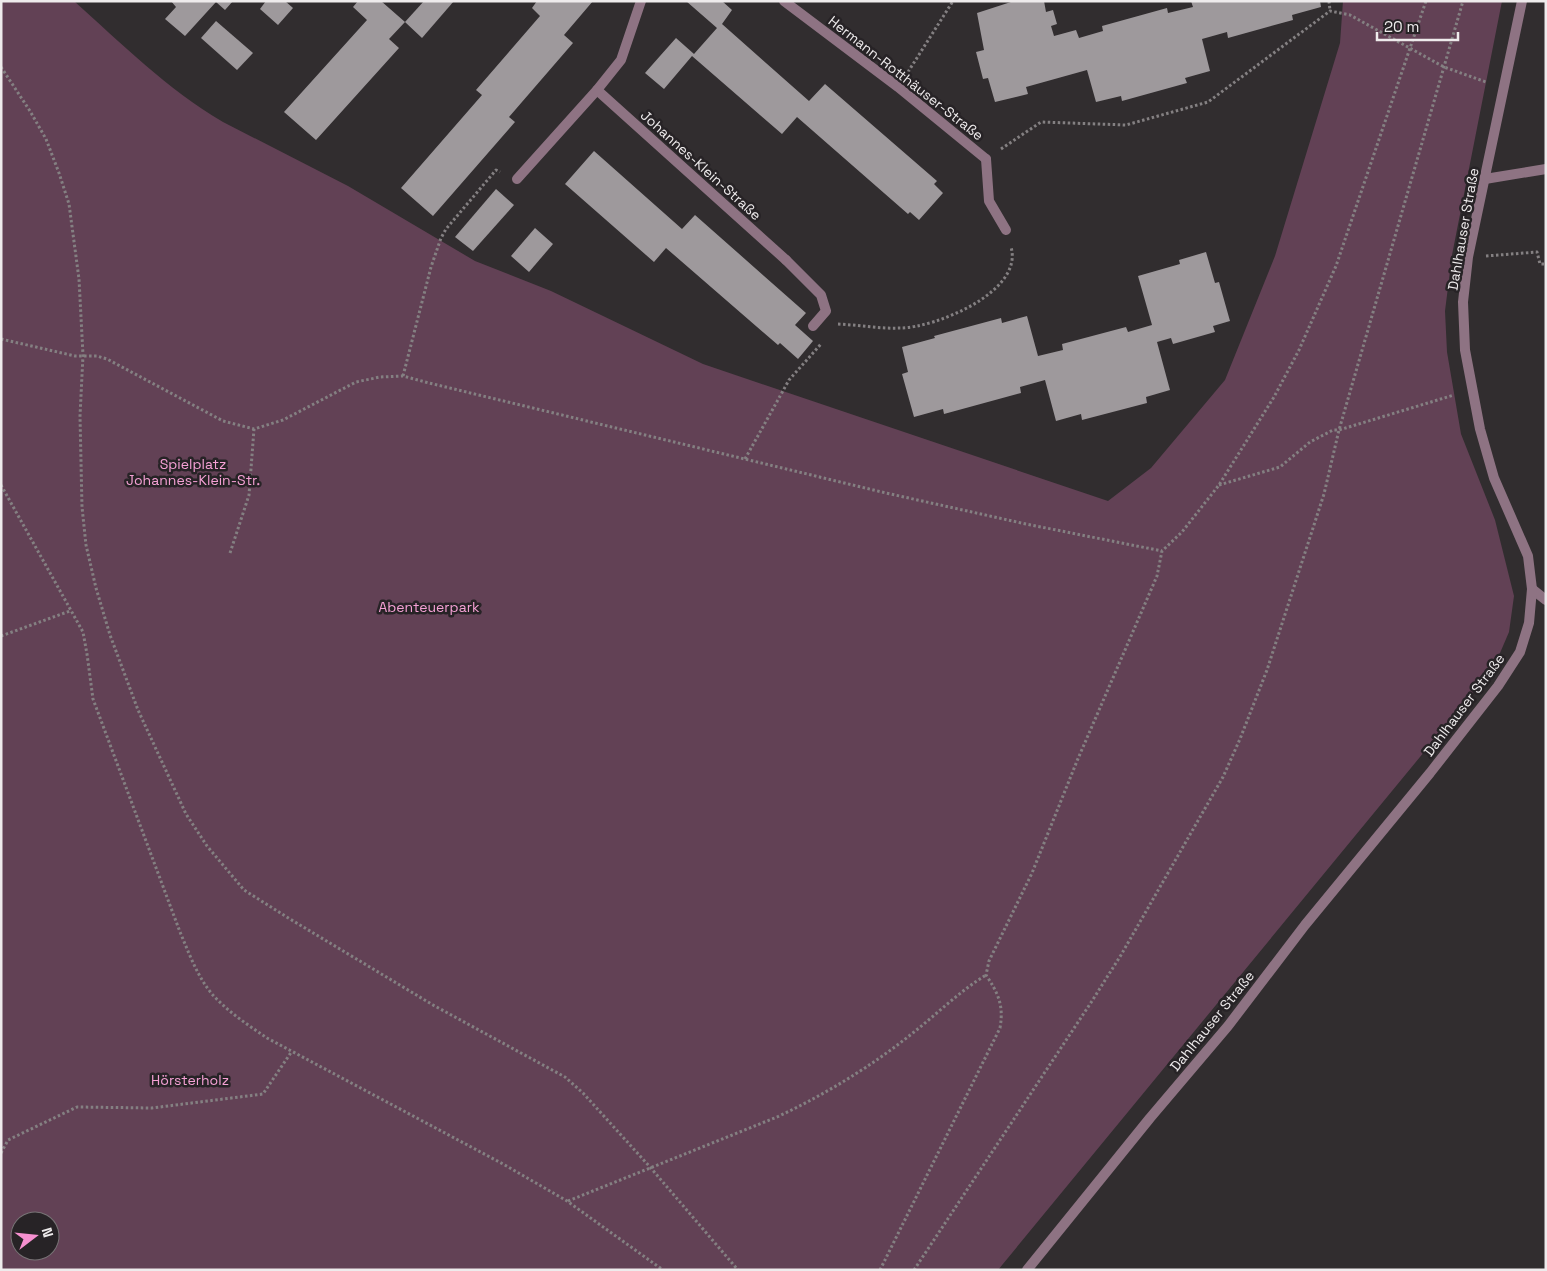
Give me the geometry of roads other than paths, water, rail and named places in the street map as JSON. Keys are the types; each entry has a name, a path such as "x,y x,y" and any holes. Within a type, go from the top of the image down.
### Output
{"street":[{"path":"517,179 597,90 621,60 641,1"},
{"name":"Hermann-Rotthäuser-Straße","path":"784,1 898,87 986,159 989,201 1006,230"},
{"name":"Dahlhauser Straße","path":"1027,1270 1150,1118 1228,1026 1305,925 1430,773 1498,686 1520,652 1529,624 1532,588 1528,556 1494,478 1480,429 1471,390 1465,350 1463,302 1468,257 1522,1"},
{"name":"Johannes-Klein-Straße","path":"597,90 786,260 821,295 826,311 813,326"},
{"path":"1485,179 1546,169"},
{"path":"1532,588 1546,600"}],"park label":[{"name":"Spielplatz Johannes-Klein-Str.","path":"193,472"},
{"name":"Abenteuerpark","path":"429,607"},
{"name":"Hörsterholz","path":"190,1080"}]}
